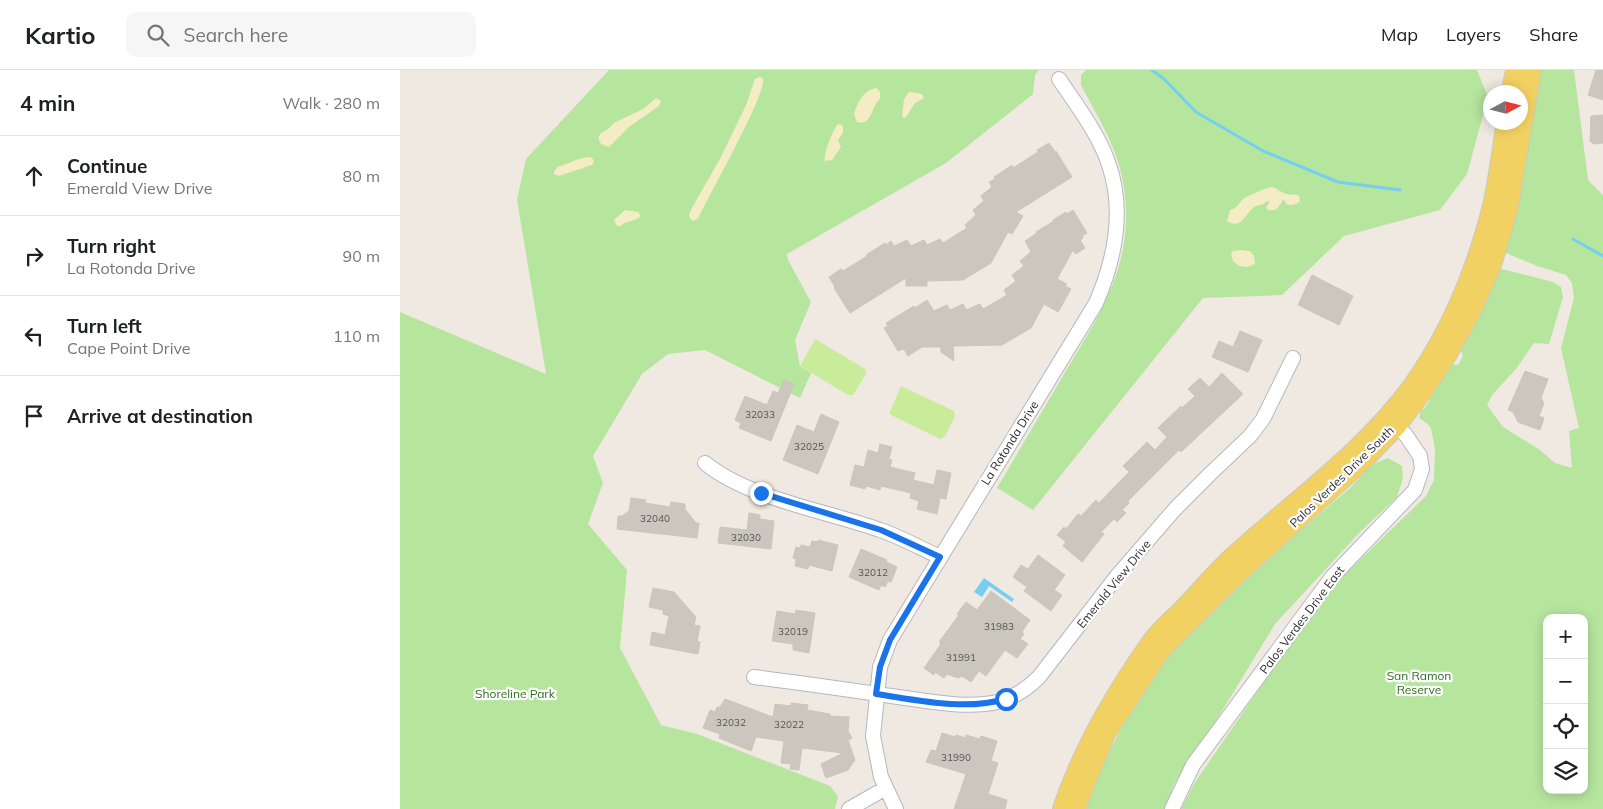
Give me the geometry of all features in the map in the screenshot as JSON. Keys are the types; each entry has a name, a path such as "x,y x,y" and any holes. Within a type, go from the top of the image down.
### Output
{"main road":[{"path":"1513,85 1516,70"},
{"name":"Palos Verdes Drive South","path":"1062,809 1073,776 1096,727 1152,640 1232,558 1348,456 1391,422 1424,390 1448,354 1473,309 1492,265 1508,212 1532,70"},
{"name":"Palos Verdes Drive South","path":"1076,809 1107,732 1162,649 1241,571 1364,460 1391,422 1411,386 1434,352 1457,307 1475,261 1491,209 1505,130"}],"street":[{"name":"La Rotonda Drive","path":"896,809 881,777 874,736 876,694 880,667 890,640 1096,303 1112,260 1116,234 1117,204 1109,166 1102,148 1086,120 1059,79"},
{"name":"Emerald View Drive","path":"754,676 938,702 974,704 992,703 1006,699 1029,687 1065,646 1117,576 1175,509 1250,436 1264,419 1293,358"},
{"name":"Palos Verdes Drive East","path":"1172,809 1193,765 1332,577 1415,490 1422,469 1420,456 1414,444 1391,422"},
{"path":"705,464 719,475 761,493 881,530 940,557"},
{"path":"849,809 886,788"}],"green space":[{"name":"Shoreline Park","path":"609,70 1039,70 1035,75 1033,94 946,163 787,254 788,260 811,302 795,340 800,366 811,373 800,398 705,350 668,354 642,374 593,456 603,483 588,524 627,570 620,648 661,725 697,734 830,786 838,796 835,809 400,809 400,312 546,374 517,200 526,159"},
{"path":"1086,70 1477,70 1483,85 1483,115 1467,174 1440,210 1344,236 1282,295 1203,298 1033,510 997,488 1102,307 1120,261 1125,237 1126,210 1120,169 1106,132 1081,85 1081,75"},
{"name":"San Ramon Reserve","path":"1538,70 1574,70 1588,180 1603,195 1603,809 1181,809 1194,784 1261,686 1335,584 1426,496 1434,480 1435,449 1431,428 1419,418 1421,409 1424,409 1430,400 1427,397 1450,364 1458,365 1463,356 1460,349 1495,275 1502,269 1553,282 1561,287 1563,297 1549,344 1534,343 1516,369 1492,395 1487,405 1503,427 1540,450 1555,463 1572,468 1569,431 1579,428 1561,348 1574,298 1572,283 1566,275 1537,266 1506,253 1505,243"},
{"path":"815,339 865,369 866,374 853,395 848,395 800,366"},
{"path":"901,386 954,411 955,416 945,436 940,439 889,414"},
{"path":"1388,458 1402,466 1403,478 1397,497 1360,532 1275,624 1206,737 1174,784 1165,809 1086,809 1091,789 1141,688 1176,644 1212,606 1350,488 1373,464"}],"sand":[{"path":"763,78 762,88 747,123 699,217 693,221 690,219 689,214 721,157 746,105 755,79"},
{"path":"877,88 880,92 880,99 871,115 866,122 857,122 854,114 859,101 868,91"},
{"path":"909,92 922,94 924,98 914,104 904,118 902,116 904,99"},
{"path":"656,98 661,101 659,106 629,127 609,147 601,144 598,138 601,133 614,123 643,109"},
{"path":"838,124 842,125 843,130 838,140 841,147 832,160 825,161 825,153"},
{"path":"589,157 594,161 592,165 559,176 554,174 557,167"},
{"path":"1272,187 1290,195 1299,196 1300,201 1289,205 1283,200 1274,210 1268,210 1266,207 1270,202 1267,201 1253,208 1243,220 1236,224 1227,221 1230,210 1236,207 1244,198"},
{"path":"625,210 638,212 640,217 617,226 614,220"},
{"path":"1242,250 1250,251 1254,256 1255,264 1247,267 1239,266 1233,261 1231,253"}],"water":[{"path":"984,578 1014,599 1012,602 989,586 982,597 974,592"}],"building":[{"path":"1596,70 1603,70 1603,100 1588,95"},
{"path":"1603,115 1603,143 1594,144 1590,141 1591,116"},
{"path":"1049,143 1072,177 1016,212 1023,216 1012,234 1008,232 991,263 963,280 927,281 927,286 906,286 906,278 850,313 829,277 841,269 843,271 891,241 894,246 907,240 911,246 924,240 927,245 940,239 943,243 967,228 965,225 976,215 973,210 984,201 981,196 992,187 989,182 995,179 994,177 1012,165 1013,168"},
{"path":"1073,210 1087,233 1080,240 1085,248 1076,254 1073,250 1057,279 1067,284 1065,286 1071,289 1058,312 1044,304 1031,328 1002,345 953,346 954,361 941,352 941,347 922,347 908,356 904,349 898,351 884,328 888,326 886,323 927,300 934,311 947,305 950,310 963,304 966,310 980,304 983,309 1007,295 1004,290 1016,281 1012,275 1024,266 1020,261 1031,252 1025,241 1053,220"},
{"path":"1312,275 1353,296 1339,325 1298,305"},
{"path":"1240,331 1262,340 1248,372 1212,357 1219,341 1233,347"},
{"path":"1525,371 1548,379 1541,398 1544,403 1539,416 1544,418 1540,430 1518,422 1513,412 1508,410"},
{"path":"1222,373 1243,394 1181,452 1179,450 1128,501 1129,503 1122,510 1126,513 1117,522 1114,519 1101,532 1104,534 1082,562 1063,546 1066,542 1057,535 1064,527 1066,529 1078,514 1081,516 1096,500 1099,503 1129,472 1123,466 1147,442 1155,450 1167,437 1158,428 1181,406 1182,408 1195,396 1188,389 1200,378 1209,387"},
{"path":"784,380 794,384 771,441 739,428 741,423 735,420 745,396 767,405 773,391 778,393"},
{"path":"821,414 839,422 818,474 783,460 797,425 814,432"},
{"path":"880,444 892,447 889,459 892,460 890,467 915,473 913,480 934,485 937,470 951,473 946,499 940,498 937,514 917,509 919,501 910,498 911,493 881,486 880,490 866,486 865,489 850,485 855,465 864,467 868,450 878,453"},
{"path":"631,498 646,500 645,503 670,507 671,502 685,504 685,509 696,523 699,523 697,538 617,529 618,516 622,516 629,511"},
{"path":"749,513 760,515 760,519 774,521 771,549 718,543 720,527 747,530"},
{"path":"818,540 838,545 832,571 809,565 808,569 795,566 796,559 793,558 796,547 800,548 801,545 810,547 812,541 818,542"},
{"path":"861,549 887,560 886,562 897,567 891,582 888,581 885,587 881,585 879,590 849,577"},
{"path":"1038,555 1065,575 1054,590 1062,595 1051,611 1024,591 1027,587 1013,577 1021,565 1028,569"},
{"path":"653,588 674,592 696,617 694,625 700,626 697,641 700,642 698,654 650,645 652,632 665,635 669,616 663,614 663,610 649,607"},
{"path":"991,591 1030,620 1020,639 1028,644 1017,658 1005,650 986,676 979,671 971,682 962,676 958,678 947,674 944,678 935,672 934,675 924,668 966,602 977,610"},
{"path":"796,610 815,613 809,653 793,650 793,644 772,641 777,611 795,614"},
{"path":"725,699 773,717 775,704 791,706 791,703 808,705 807,710 830,714 830,716 849,717 848,731 852,738 848,740 855,760 848,770 826,778 821,764 843,753 802,748 799,770 790,769 791,764 781,763 784,741 756,737 751,751 719,738 720,734 703,728 710,710 715,712"},
{"path":"942,733 966,738 966,735 980,739 981,736 997,741 991,761 998,763 988,794 1007,800 1005,809 954,809 966,774 926,762 931,750 936,751"}],"waterway":[{"path":"1152,70 1164,79 1196,112 1263,151 1338,182 1400,190"},
{"path":"1573,239 1603,256"}],"route":[{"path":"761,493 881,530 940,557 890,640 880,667 876,694 956,704 992,703 1006,699"}]}
